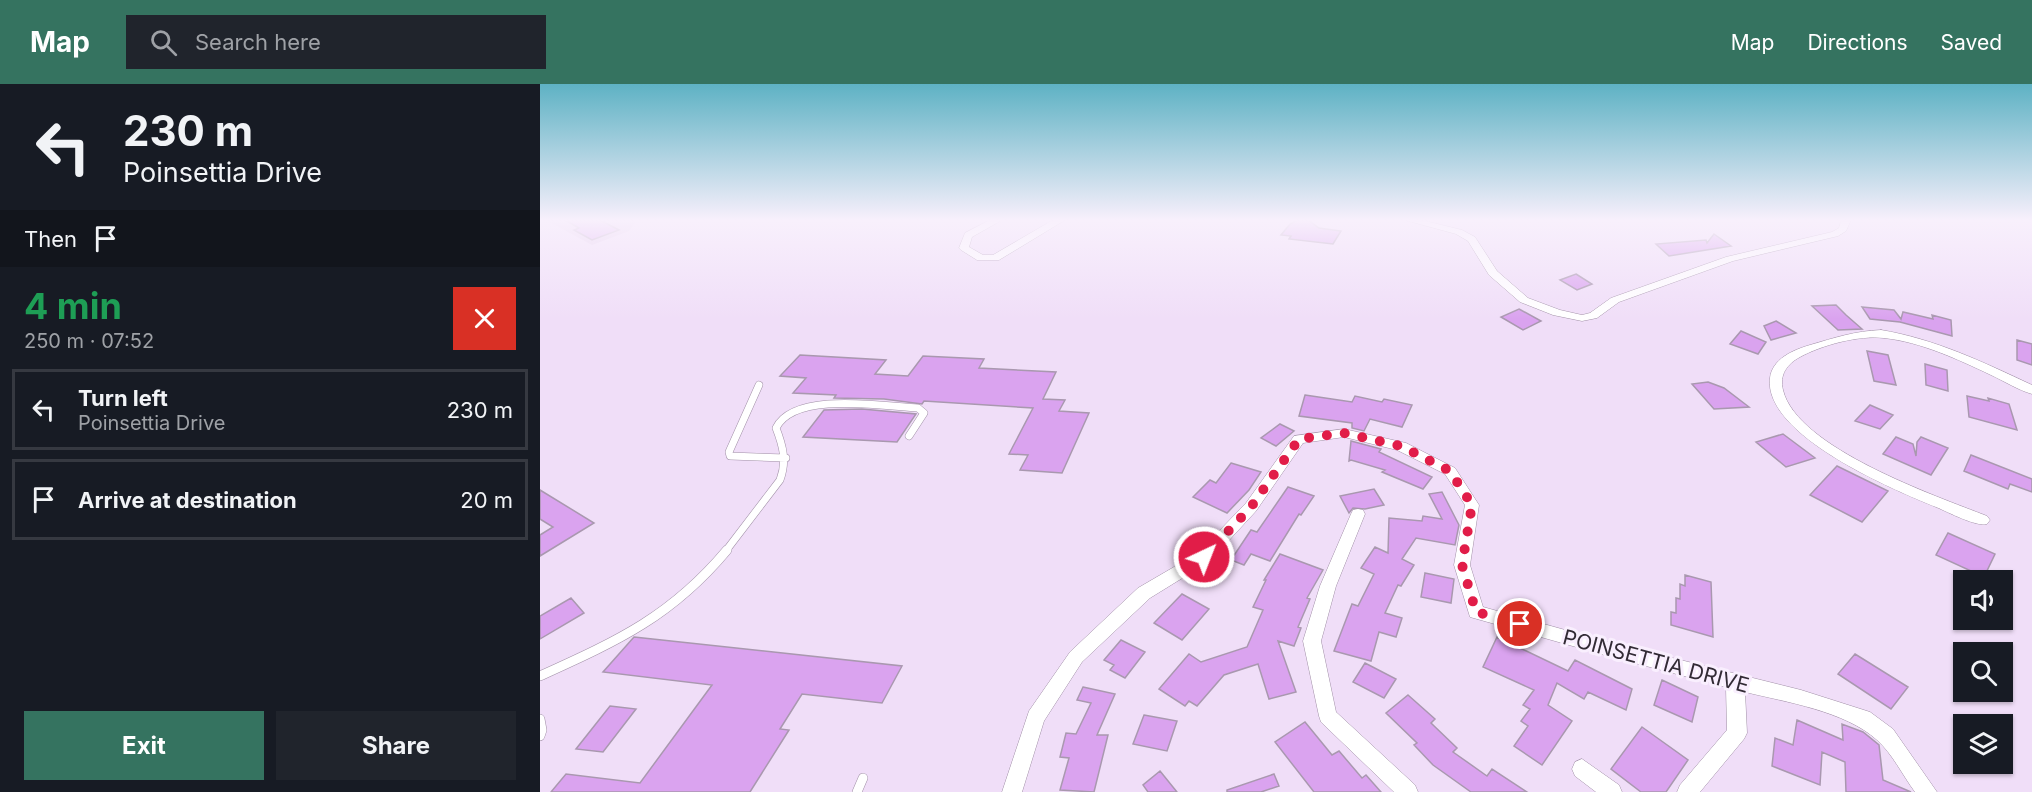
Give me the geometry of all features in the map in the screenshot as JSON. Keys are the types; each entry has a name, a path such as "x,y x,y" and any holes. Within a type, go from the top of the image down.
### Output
{"street":[{"path":"973,253 981,258 994,258 1003,253"},
{"path":"1481,253 1493,273 1524,300 1557,313 1582,318 1593,316 1623,297 1730,259 1755,253"},
{"path":"1982,520 1881,478 1819,442 1791,416 1780,399 1775,384 1777,372 1785,360 1795,354 1850,336 1875,334 1937,347 2032,390"},
{"name":"POINSETTIA DRIVE","path":"1012,792 1036,717 1076,657 1144,593 1204,557 1251,507 1299,439 1344,433 1401,446 1450,471 1472,505 1462,565 1476,612 1608,650 1801,698 1863,718 1886,735 1927,792"},
{"path":"1358,514 1328,586 1312,641 1328,716 1408,792"},
{"path":"1687,792 1737,733 1735,681"},
{"path":"1582,769 1612,792"}],"lane":[{"path":"759,385 729,452 730,456 786,458"},
{"path":"540,675 634,631 686,595 722,557 780,480 786,458 776,428 782,418 804,407 823,404 918,408 924,413 909,436"},
{"path":"540,719 542,730 540,736"},
{"path":"857,792 863,778"}],"building":[{"path":"1666,253 1687,253 1669,256"},
{"path":"1576,274 1592,284 1577,290 1560,280"},
{"path":"1836,305 1862,329 1838,330 1812,306"},
{"path":"1862,307 1894,310 1901,319 1903,312 1933,319 1932,315 1951,320 1952,336 1900,322 1870,319"},
{"path":"1519,309 1541,321 1523,330 1501,317"},
{"path":"1776,321 1796,333 1771,340 1764,326"},
{"path":"1741,331 1766,342 1758,354 1730,344"},
{"path":"2017,340 2032,344 2032,365 2017,360"},
{"path":"1867,351 1888,355 1896,385 1874,381"},
{"path":"800,355 886,360 875,374 908,376 923,356 984,359 979,368 1056,372 1043,399 1065,400 1059,411 1089,413 1062,473 1020,470 1028,455 1009,454 1033,408 924,401 922,404 793,393 806,378 780,376"},
{"path":"1925,364 1947,370 1948,391 1926,385"},
{"path":"1708,382 1724,388 1749,407 1714,409 1692,384"},
{"path":"1305,395 1352,402 1355,396 1412,405 1402,427 1370,419 1364,431 1352,428 1352,423 1299,416"},
{"path":"1967,396 1989,401 1988,398 2009,404 2017,430 1969,417"},
{"path":"1870,405 1893,415 1880,429 1855,421"},
{"path":"862,409 916,414 897,442 803,437 824,410"},
{"path":"1280,424 1294,431 1276,446 1261,438"},
{"path":"1783,434 1815,458 1786,467 1756,442"},
{"path":"1896,437 1913,444 1916,456 1917,442 1921,437 1948,448 1931,475 1883,454"},
{"path":"1351,441 1381,449 1379,452 1432,477 1423,489 1382,472 1385,470 1349,461"},
{"path":"1971,455 2032,479 2032,492 2010,484 2008,489 1964,471"},
{"path":"1231,463 1261,472 1249,490 1227,513 1193,497 1210,480 1216,483"},
{"path":"1837,466 1888,491 1862,522 1810,495"},
{"path":"1288,487 1314,496 1301,515 1299,514 1270,561 1251,554 1244,565 1231,560 1251,530 1257,532"},
{"path":"1374,489 1384,505 1365,509 1353,508 1349,513 1340,496"},
{"path":"540,490 594,523 540,556 540,535 553,527 540,519"},
{"path":"1442,492 1459,525 1455,545 1416,538 1402,559 1414,565 1401,586 1398,585 1385,613 1402,618 1396,637 1379,632 1371,661 1334,651 1352,604 1358,606 1374,574 1361,568 1375,547 1388,553 1389,518 1422,521 1423,516 1442,519 1429,494"},
{"path":"1948,533 1995,554 1987,570 1969,570 1936,555"},
{"path":"1280,554 1323,570 1307,598 1310,599 1298,627 1301,628 1294,646 1278,641 1296,692 1269,699 1258,664 1224,675 1197,706 1189,701 1185,706 1159,689 1189,654 1201,662 1247,647 1263,610 1253,607 1266,580 1264,580"},
{"path":"1425,573 1454,579 1451,603 1421,597"},
{"path":"1685,575 1711,582 1713,637 1671,625 1671,612 1676,613 1676,598 1680,599 1680,584 1685,586"},
{"path":"1182,594 1209,609 1182,640 1154,623"},
{"path":"571,598 584,613 540,639 540,616"},
{"path":"634,637 902,666 882,703 802,694 780,729 789,730 750,792 551,792 566,774 640,783 712,685 603,672"},
{"path":"1497,637 1568,671 1575,660 1632,689 1626,710 1588,692 1584,699 1557,683 1548,705 1572,721 1542,765 1514,746 1528,726 1521,721 1530,709 1523,705 1534,690 1483,667"},
{"path":"1121,640 1145,652 1125,678 1110,670 1114,665 1104,660"},
{"path":"1855,654 1908,687 1891,709 1838,674"},
{"path":"1365,663 1396,679 1384,698 1353,682"},
{"path":"1662,680 1698,697 1692,722 1654,705"},
{"path":"1083,687 1115,694 1097,735 1108,735 1094,792 1060,790 1069,758 1060,757 1066,733 1076,734 1091,703 1077,700"},
{"path":"1408,695 1435,719 1431,723 1457,748 1453,752 1487,776 1492,769 1527,792 1471,792 1433,765 1414,745 1417,743 1386,713"},
{"path":"610,706 636,709 603,752 576,749"},
{"path":"1144,715 1177,721 1167,751 1133,744"},
{"path":"1797,720 1843,740 1842,724 1863,732 1879,745 1883,780 1911,792 1846,792 1845,762 1822,752 1820,785 1772,766 1775,738 1793,745"},
{"path":"1305,722 1332,755 1339,751 1362,778 1366,775 1381,792 1314,792 1275,742"},
{"path":"1642,727 1688,760 1666,792 1641,792 1611,769"},
{"path":"1160,771 1177,792 1148,792 1143,785"},
{"path":"1274,774 1279,786 1261,792 1227,792 1227,790"}],"route":[{"path":"1204,557 1251,507 1299,439 1344,433 1401,446 1450,471 1472,505 1462,565 1476,612 1520,624"}]}
